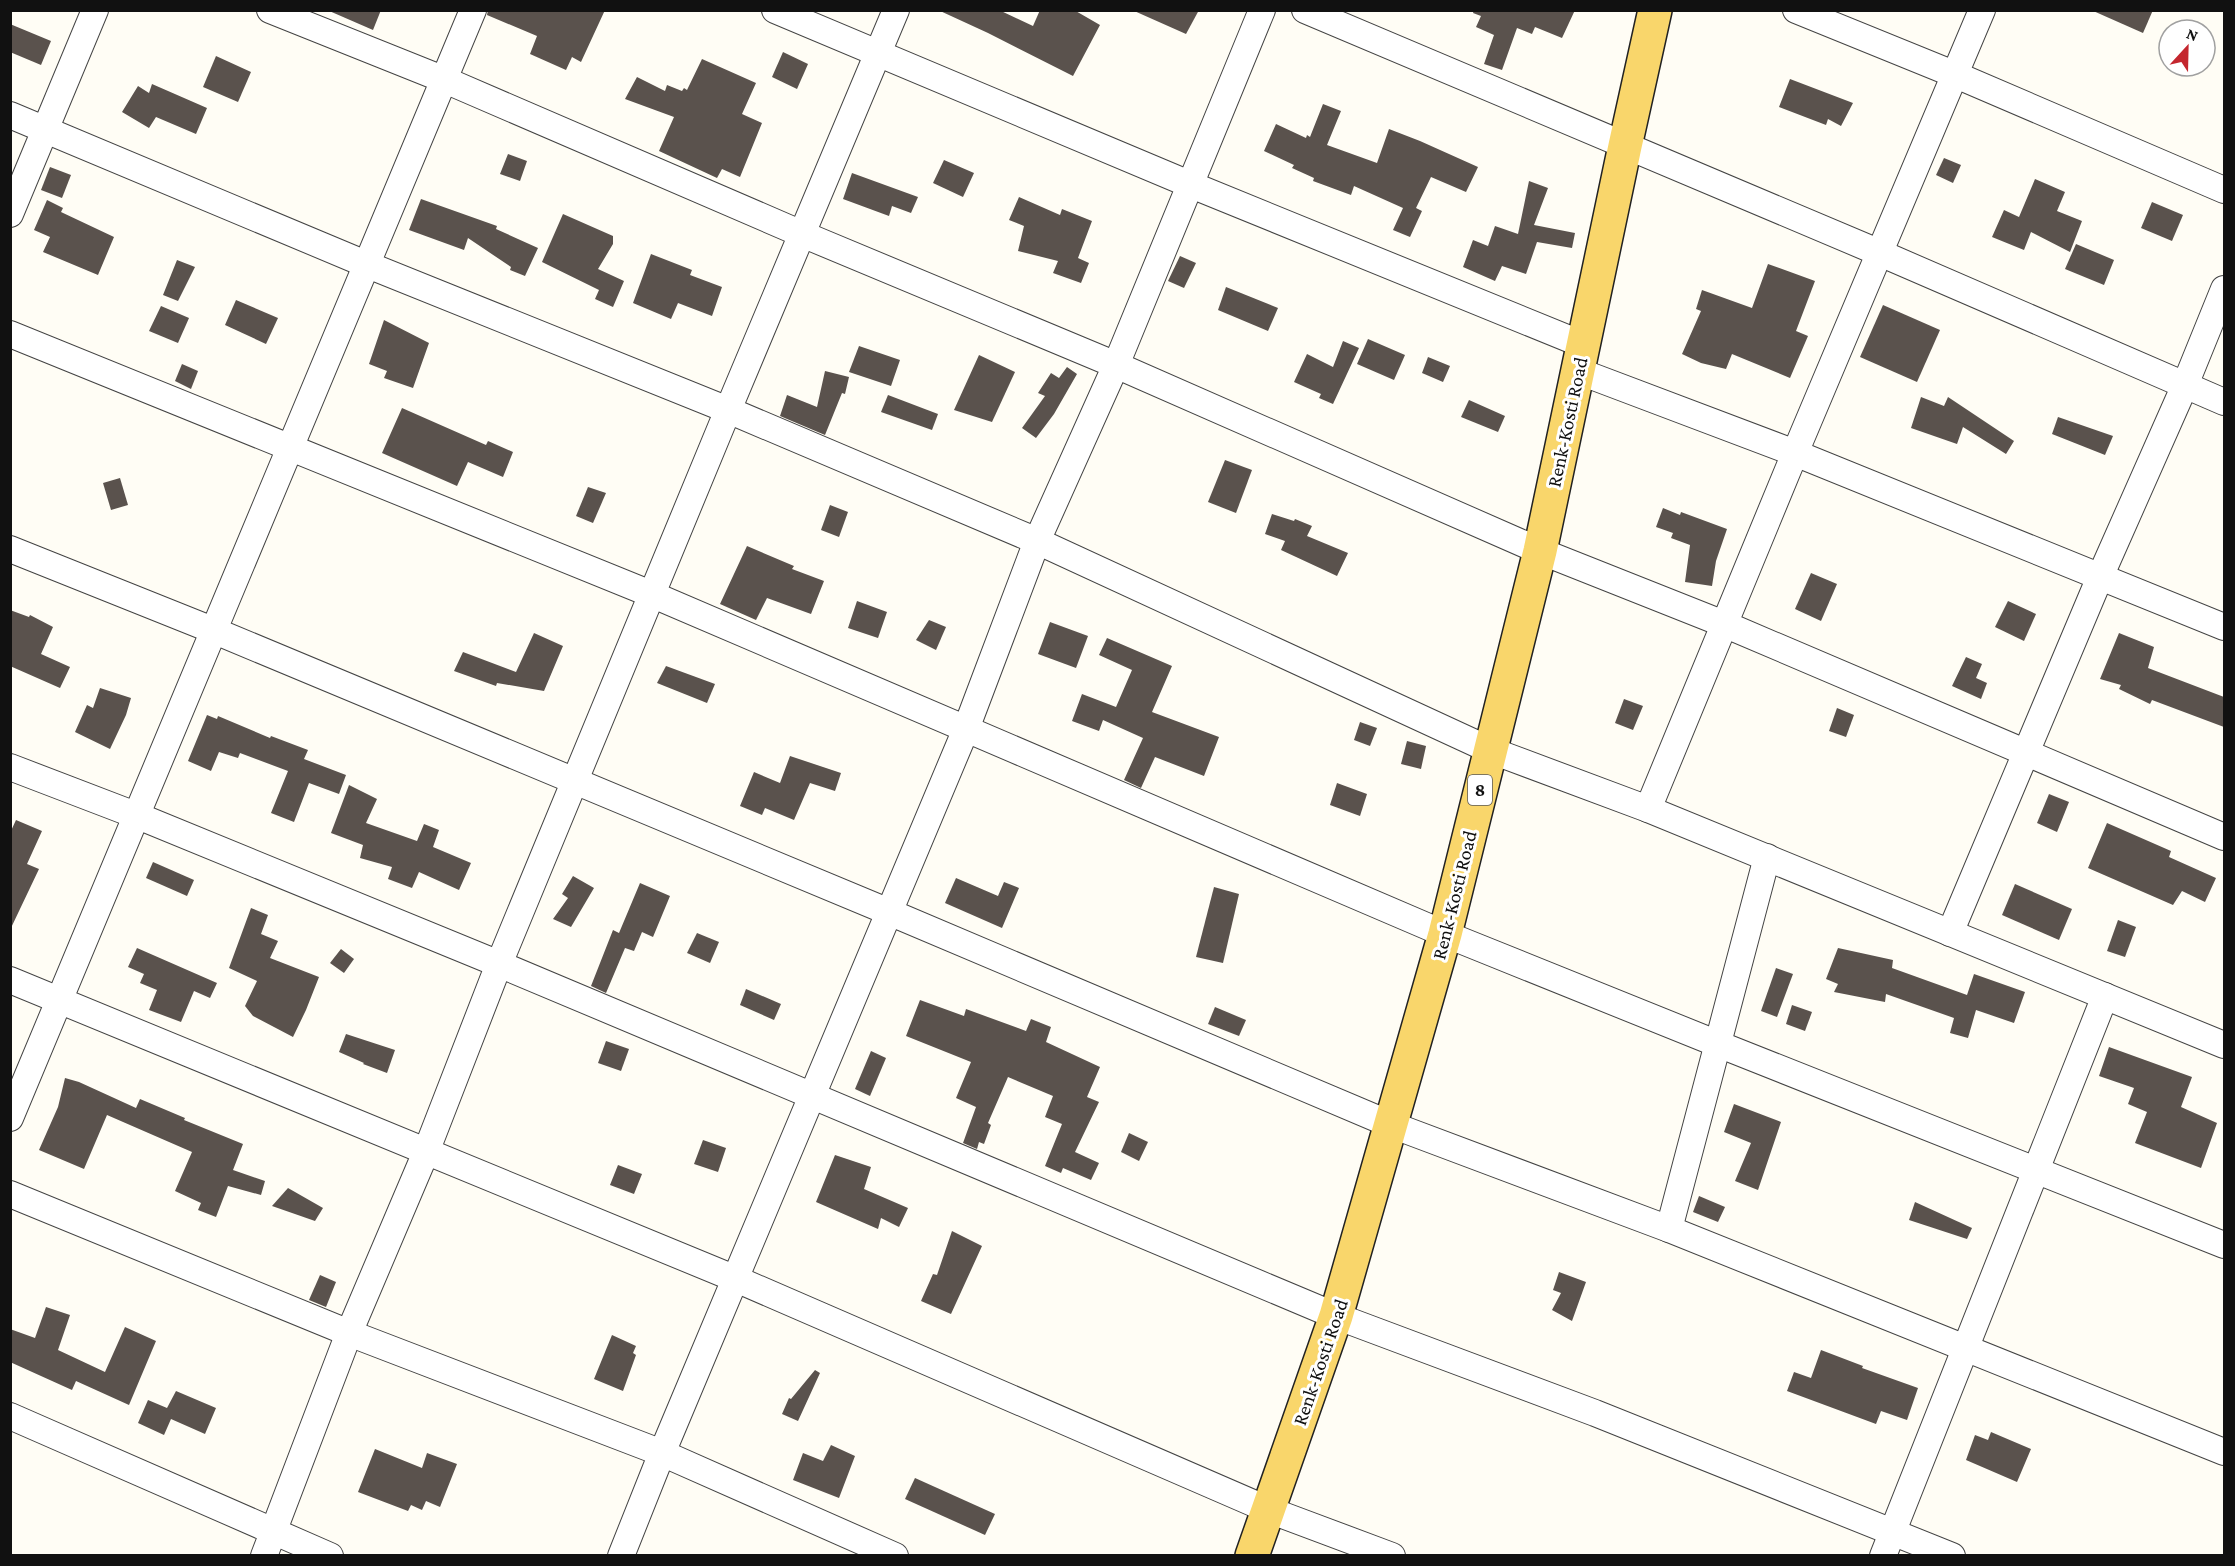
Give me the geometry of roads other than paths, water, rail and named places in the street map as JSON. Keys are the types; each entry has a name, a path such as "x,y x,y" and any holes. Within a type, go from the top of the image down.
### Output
{"main road":[{"name":"Renk-Kosti Road","path":"1252,1556 1336,1316 1445,934 1540,551 1624,146 1655,10"}],"street":[{"path":"10,214 95,10"},
{"path":"270,10 445,80 802,234 1116,364 1540,551 1724,624 2224,837"},
{"path":"10,1118 473,10"},
{"path":"775,10 1189,184 1795,453 2224,627"},
{"path":"264,1556 349,1333 426,1152 499,964 651,594 896,10"},
{"path":"621,1556 662,1453 966,729 1037,541 1116,364 1262,10"},
{"path":"1305,10 1880,253 2224,402"},
{"path":"1796,10 1956,75 2224,190"},
{"path":"1648,809 1982,10"},
{"path":"10,115 368,265 728,410 1037,541 1490,750 1648,809 2224,1045"},
{"path":"1950,933 2224,289"},
{"path":"10,334 651,594 1445,934 2224,1245"},
{"path":"10,549 215,631 575,781 1392,1125 1669,1229 2224,1452"},
{"path":"10,766 499,964 1336,1316 1595,1413 1952,1556"},
{"path":"1669,1229 1767,858"},
{"path":"10,980 736,1279 1269,1510 1392,1556"},
{"path":"1883,1556 2105,996"},
{"path":"10,1194 349,1333 662,1453 895,1556"},
{"path":"10,1416 330,1556"}]}
